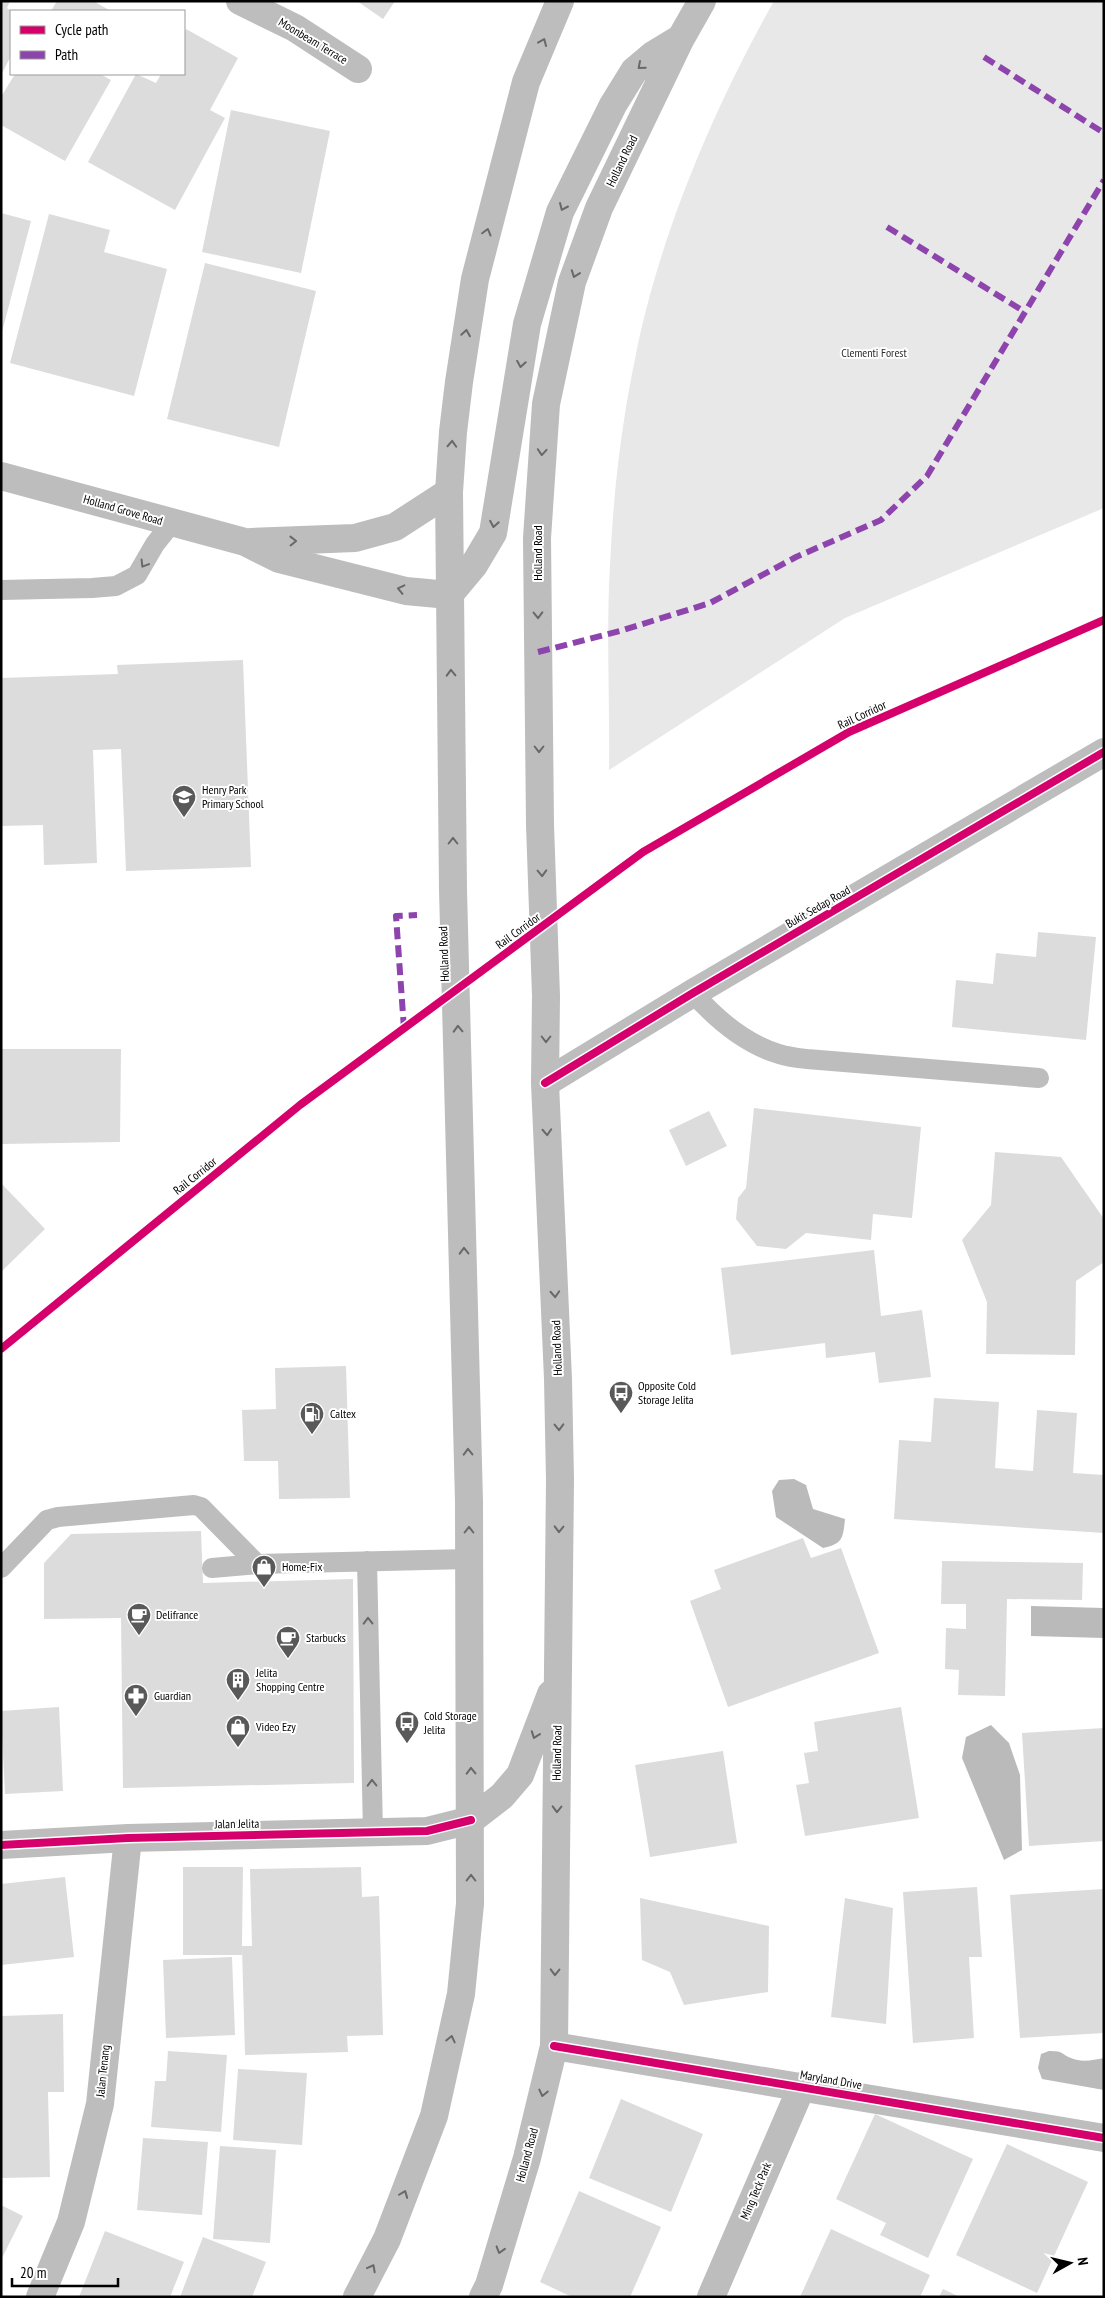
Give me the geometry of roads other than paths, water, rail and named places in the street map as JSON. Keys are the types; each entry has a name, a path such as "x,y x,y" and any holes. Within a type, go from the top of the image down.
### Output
{"main road":[{"name":"Moonbeam Terrace","path":"240,1 295,28 358,69"},
{"name":"Holland Road","path":"357,2297 387,2239 434,2116 461,1994 470,1904 469,1559 460,1078 453,890 449,492 458,382 475,279 526,82 560,1"},
{"name":"Holland Road","path":"483,2297 489,2285 527,2158 554,2046 558,1673 558,1378 545,1083 546,996 540,824 537,538 546,404 572,282 599,208 681,38 702,1"},
{"path":"449,595 474,566 493,533 527,324 560,212 614,105 634,71 653,55 681,38"},
{"name":"Holland Grove Road","path":"1,476 171,524 245,542 279,559 406,591 449,595"},
{"name":"Holland Grove Road","path":"245,542 298,542 355,538 395,527 449,492"},
{"name":"Bukit Sedap Road","path":"545,1083 693,993 1104,752"},
{"path":"471,1820 502,1796 520,1775 558,1673"},
{"name":"Jalan Jelita","path":"1,1845 128,1838 427,1831 471,1820"},
{"name":"Jalan Tenang","path":"40,2297 71,2222 100,2104 128,1838"},
{"name":"Maryland Drive","path":"554,2046 1104,2138"},
{"name":"Ming Teck Park","path":"711,2297 802,2086"}],"lane":[{"path":"1,590 116,586 137,576 155,544 171,524"},
{"path":"693,993 710,1013 741,1035 779,1054 807,1059 1039,1078"},
{"path":"1,1568 47,1520 58,1517 194,1505 201,1507 257,1564"},
{"path":"212,1568 257,1564 469,1559"},
{"path":"367,1561 373,1832"}],"place":[{"name":"Henry Park Primary School","path":"184,818"},
{"name":"Opposite Cold Storage Jelita","path":"621,1414"},
{"name":"Caltex","path":"312,1435"},
{"name":"Home-Fix","path":"264,1588"},
{"name":"Delifrance","path":"139,1636"},
{"name":"Starbucks","path":"288,1659"},
{"name":"Jelita Shopping Centre","path":"238,1701"},
{"name":"Guardian","path":"136,1717"},
{"name":"Cold Storage Jelita","path":"407,1744"},
{"name":"Video Ezy","path":"238,1748"}],"park label":[{"name":"Clementi Forest","path":"874,353"}]}
